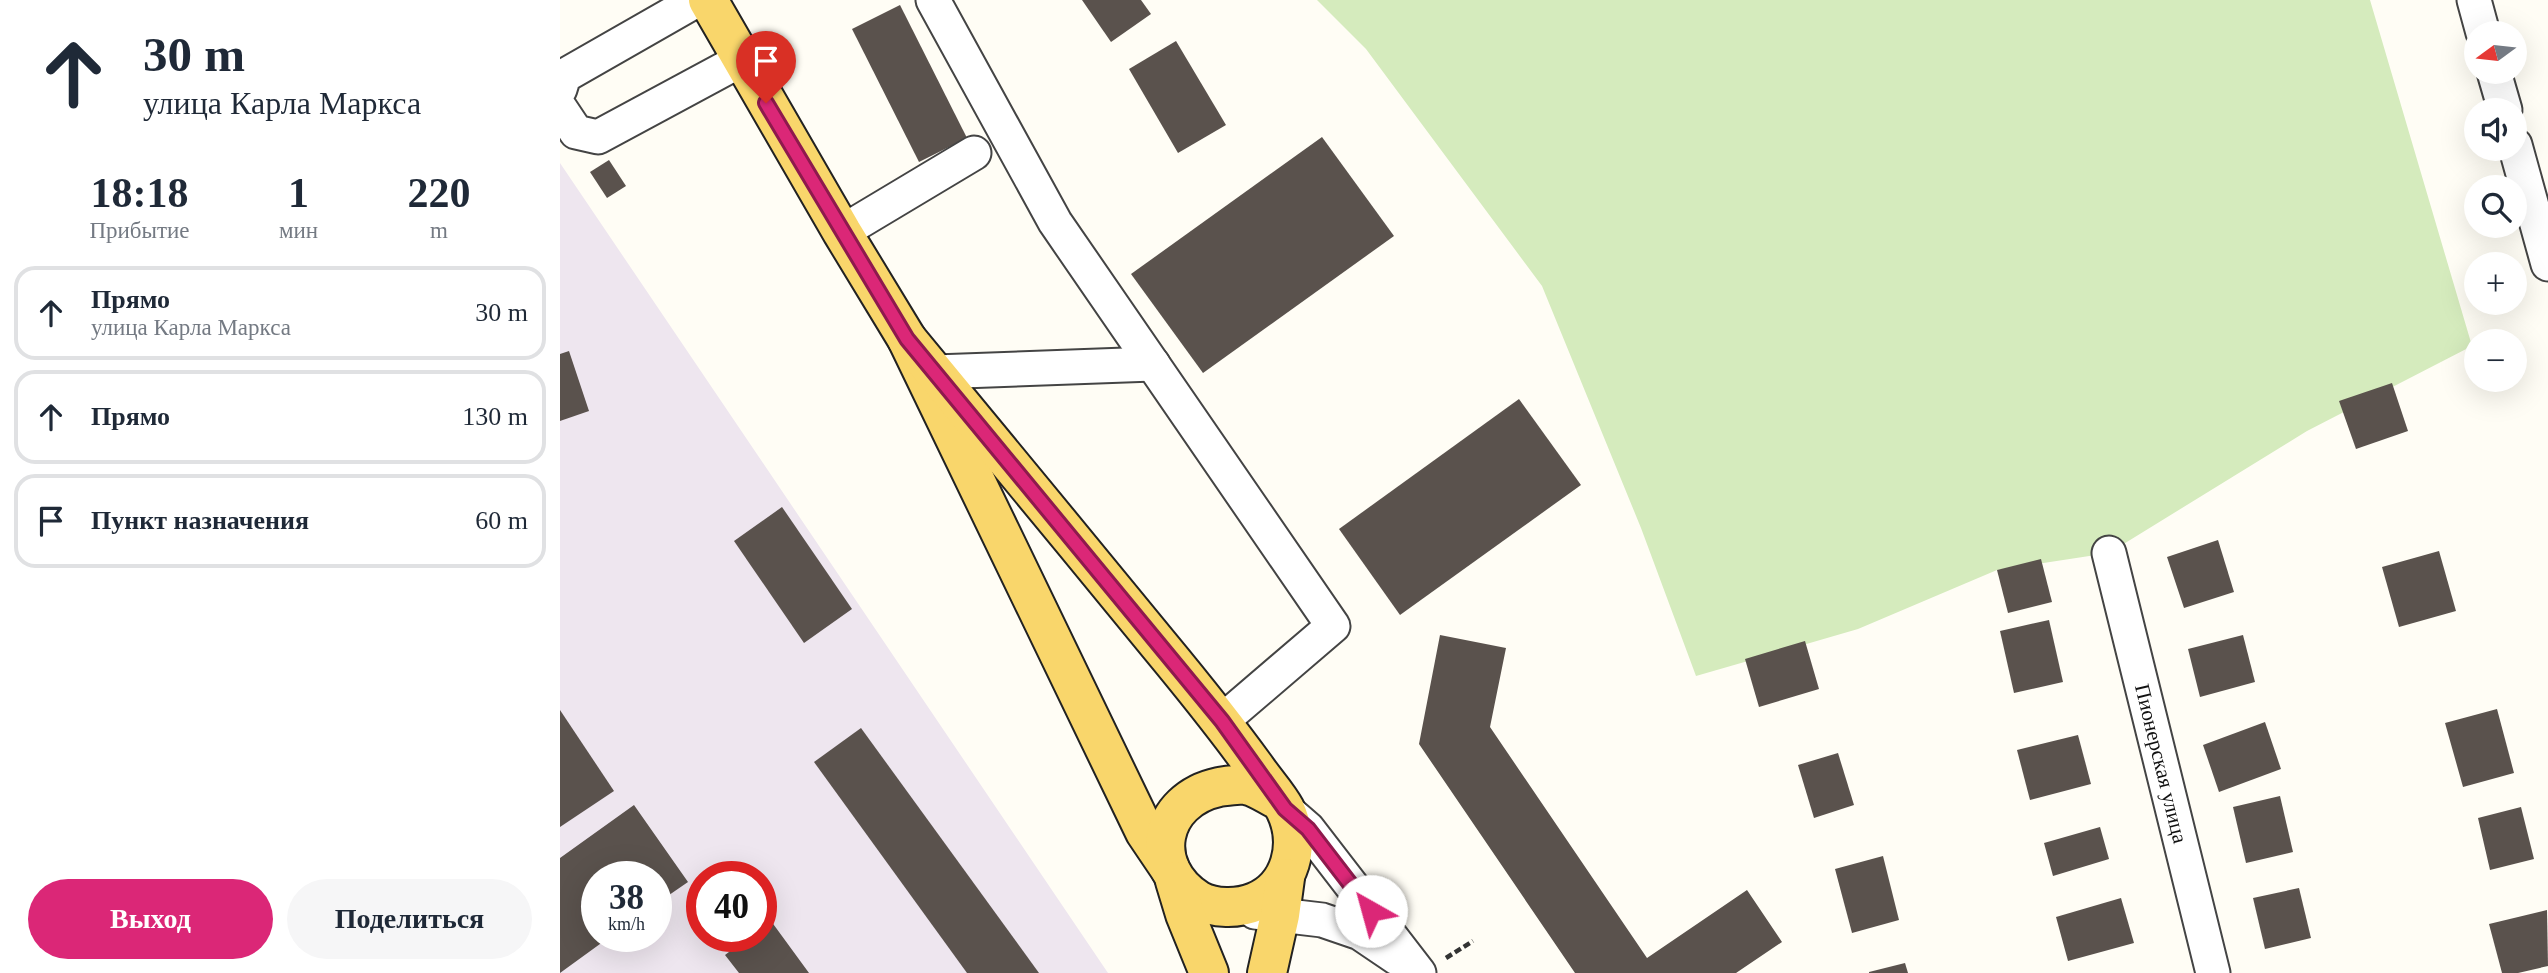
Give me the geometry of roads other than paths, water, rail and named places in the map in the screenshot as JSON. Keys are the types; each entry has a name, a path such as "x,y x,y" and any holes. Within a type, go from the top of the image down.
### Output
{"main road":[{"path":"708,0 907,339 1145,832 1172,875 1200,901 1228,908 1251,904 1271,895 1282,896"},
{"path":"907,339 1222,721 1282,805 1292,835 1293,859 1282,896 1267,973"},
{"path":"1209,973 1172,875 1166,841 1171,820 1184,803 1200,792 1222,786 1246,785 1282,805"}],"street":[{"path":"560,89 564,76 697,0"},
{"path":"933,0 1055,222 1333,626 1222,721"},
{"path":"2474,0 2480,21"},
{"path":"560,108 576,132 598,137 741,60"},
{"path":"842,232 974,153"},
{"path":"2519,161 2548,264"},
{"path":"935,372 1153,364"},
{"name":"Пионерская улица","path":"2109,553 2213,973"},
{"path":"1282,805 1308,829 1427,969"},
{"path":"1282,896 1322,920 1360,933 1427,969"}]}
